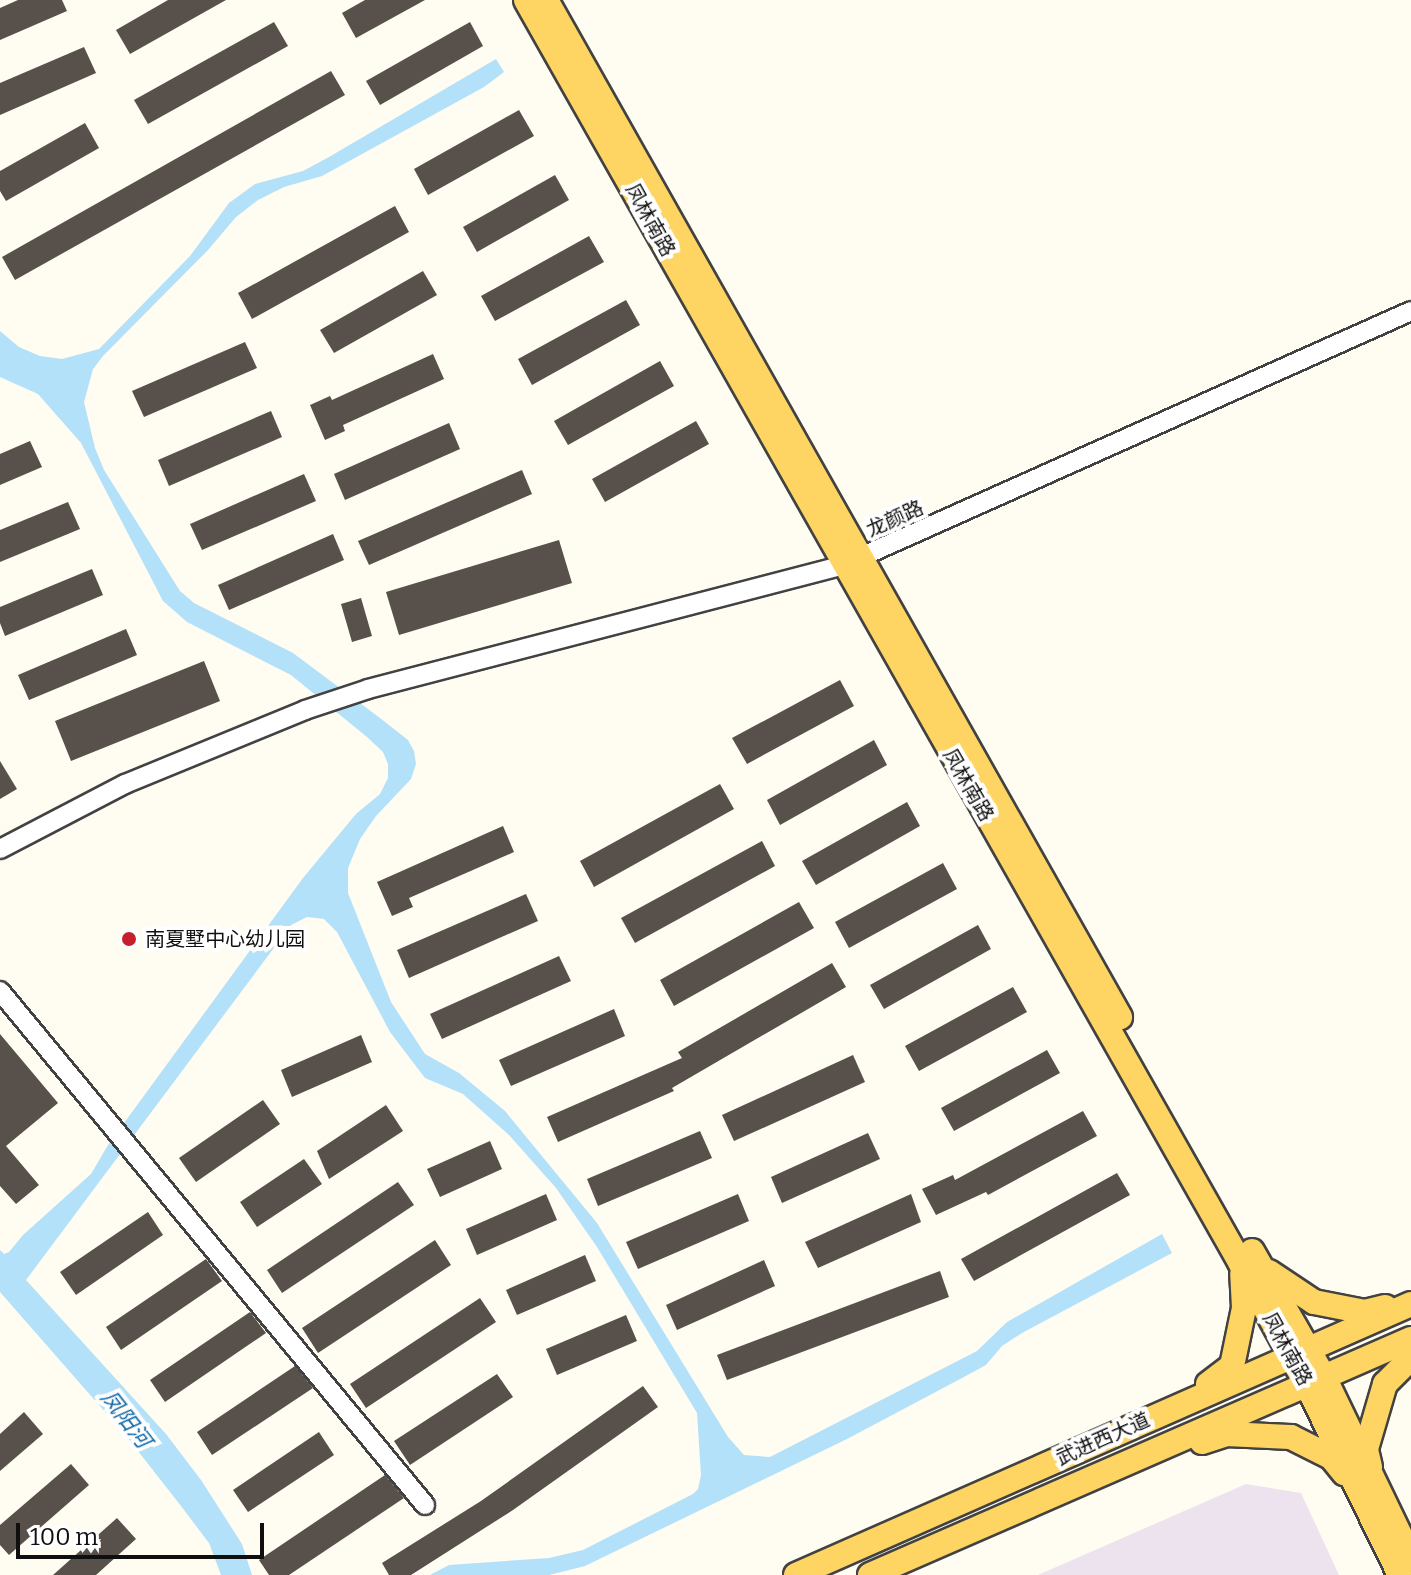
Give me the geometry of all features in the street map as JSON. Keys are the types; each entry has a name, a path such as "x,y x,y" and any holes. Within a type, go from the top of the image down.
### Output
{"main road":[{"name":"凤林南路","path":"526,0 852,561 1316,1381 1366,1485 1400,1575"},
{"name":"凤林南路","path":"546,0 852,561"},
{"path":"1183,1404 1232,1366 1244,1308 1248,1260 1314,1302 1365,1312 1411,1302"},
{"name":"武进西大道","path":"796,1575 1411,1302"},
{"name":"武进西大道","path":"870,1575 1411,1339"},
{"path":"1366,1485 1366,1449 1385,1384 1411,1358"},
{"path":"1116,1468 1226,1434 1291,1437 1331,1457 1366,1485"},
{"name":"凤林南路","path":"1366,1485 1411,1558"}],"street":[{"name":"龙颜路","path":"0,849 125,784 305,710 368,689 852,561 1411,311"},
{"path":"0,991 425,1505"}],"shaded area":[{"path":"1246,1484 1301,1493 1339,1575 1038,1575"}],"water":[{"name":"凤阳河","path":"496,59 504,72 484,87 322,176 284,187 258,200 236,217 208,250 103,356 93,369 84,402 95,448 104,470 180,591 194,603 293,653 408,740 414,751 416,764 411,779 376,816 360,839 348,868 348,893 391,1002 425,1054 459,1073 505,1111 597,1223 728,1437 744,1455 770,1457 977,1351 1007,1322 1162,1234 1172,1253 1022,1333 1002,1346 986,1365 962,1378 847,1439 585,1566 549,1575 430,1575 449,1565 549,1558 583,1550 693,1494 698,1489 701,1475 697,1413 597,1247 556,1188 509,1135 463,1094 425,1078 390,1032 337,932 324,919 307,917 291,925 26,1280 166,1434 201,1480 242,1544 252,1575 221,1575 209,1543 181,1506 127,1437 0,1292 0,1250 4,1254 9,1252 23,1235 91,1174 108,1145 303,878 356,814 380,794 388,778 388,764 383,752 367,737 291,675 187,622 163,601 81,443 38,394 0,377 0,331 19,347 40,356 62,359 99,349 190,256 229,203 255,184 303,171"}],"building":[{"path":"18,0 62,0 67,11 0,40 0,8"},
{"path":"168,0 226,0 130,54 116,30"},
{"path":"365,0 425,0 356,38 342,13"},
{"path":"274,22 288,46 148,124 134,100"},
{"path":"470,22 483,46 380,105 366,81"},
{"path":"84,47 96,73 0,115 0,83"},
{"path":"331,71 345,95 15,280 2,257"},
{"path":"519,110 534,136 428,195 414,169"},
{"path":"85,123 99,148 6,201 0,191 0,171"},
{"path":"555,175 569,200 477,252 463,227"},
{"path":"395,206 409,232 252,319 238,293"},
{"path":"589,236 604,262 495,321 481,296"},
{"path":"423,271 437,295 334,353 320,330"},
{"path":"626,300 640,325 532,385 518,359"},
{"path":"245,342 257,368 144,417 132,391"},
{"path":"433,354 444,379 343,425 345,431 325,440 310,405 330,396 332,400"},
{"path":"660,361 674,386 568,445 554,421"},
{"path":"271,411 282,437 169,486 158,460"},
{"path":"696,421 709,444 605,502 592,479"},
{"path":"449,423 460,449 345,500 334,474"},
{"path":"30,441 42,467 0,485 0,454"},
{"path":"522,470 532,494 369,565 358,541"},
{"path":"304,474 316,501 202,550 190,524"},
{"path":"68,502 80,529 0,562 0,530"},
{"path":"333,534 344,560 229,610 218,585"},
{"path":"559,540 572,583 399,635 386,592"},
{"path":"92,569 103,595 5,636 0,623 0,607"},
{"path":"361,598 372,636 352,642 341,604"},
{"path":"126,629 137,655 29,700 18,675"},
{"path":"204,661 220,701 71,761 55,721"},
{"path":"840,680 854,706 747,764 732,738"},
{"path":"874,740 887,765 780,825 767,800"},
{"path":"0,761 17,789 0,799"},
{"path":"720,784 734,809 594,887 580,861"},
{"path":"907,802 920,826 816,885 802,861"},
{"path":"503,826 514,852 409,898 413,907 392,916 377,882"},
{"path":"762,841 775,866 635,943 621,918"},
{"path":"943,863 957,889 849,948 835,922"},
{"path":"526,894 538,921 409,978 397,950"},
{"path":"799,902 814,928 674,1006 660,980"},
{"path":"978,925 991,949 884,1009 870,985"},
{"path":"559,956 571,981 442,1039 430,1014"},
{"path":"832,963 846,987 672,1088 674,1091 558,1142 547,1117 682,1058 678,1052"},
{"path":"1013,987 1027,1012 919,1071 905,1046"},
{"path":"614,1009 625,1036 511,1086 499,1060"},
{"path":"0,1034 58,1103 6,1146 39,1185 16,1204 0,1186"},
{"path":"361,1035 372,1062 292,1097 281,1070"},
{"path":"1047,1050 1060,1073 954,1131 941,1108"},
{"path":"853,1055 865,1082 734,1141 722,1115"},
{"path":"263,1100 280,1124 196,1182 179,1158"},
{"path":"386,1105 403,1131 329,1179 317,1151"},
{"path":"1083,1111 1097,1136 988,1195 986,1192 936,1215 922,1189 953,1175 955,1180"},
{"path":"700,1131 712,1158 598,1206 587,1179"},
{"path":"868,1133 880,1159 782,1203 771,1177"},
{"path":"490,1141 502,1169 440,1197 427,1169"},
{"path":"304,1159 322,1184 257,1227 240,1202"},
{"path":"1117,1173 1130,1195 974,1281 961,1259"},
{"path":"398,1182 414,1205 282,1293 267,1270"},
{"path":"546,1194 557,1220 477,1255 466,1229"},
{"path":"738,1194 749,1221 638,1269 626,1242"},
{"path":"911,1194 921,1222 818,1268 805,1242"},
{"path":"148,1212 163,1235 76,1295 60,1272"},
{"path":"435,1240 451,1265 318,1353 302,1328"},
{"path":"585,1255 596,1281 517,1315 506,1290"},
{"path":"206,1259 222,1281 121,1350 106,1327"},
{"path":"764,1260 775,1286 677,1330 666,1305"},
{"path":"940,1271 949,1297 727,1380 717,1355"},
{"path":"480,1298 496,1322 366,1408 350,1384"},
{"path":"250,1312 266,1333 165,1402 150,1380"},
{"path":"626,1315 637,1341 557,1375 546,1349"},
{"path":"295,1366 313,1388 212,1455 197,1432"},
{"path":"497,1374 513,1397 410,1465 394,1441"},
{"path":"643,1386 658,1407 513,1510 411,1575 389,1575 382,1563 481,1501"},
{"path":"24,1412 43,1434 0,1471 0,1434"},
{"path":"319,1432 334,1455 248,1512 233,1490"},
{"path":"71,1464 89,1485 9,1555 0,1545 0,1525"},
{"path":"385,1475 404,1498 289,1575 269,1575 259,1560"},
{"path":"117,1518 136,1539 96,1575 53,1575"}],"place":[{"name":"南夏墅中心幼儿园","path":"129,939"}]}
